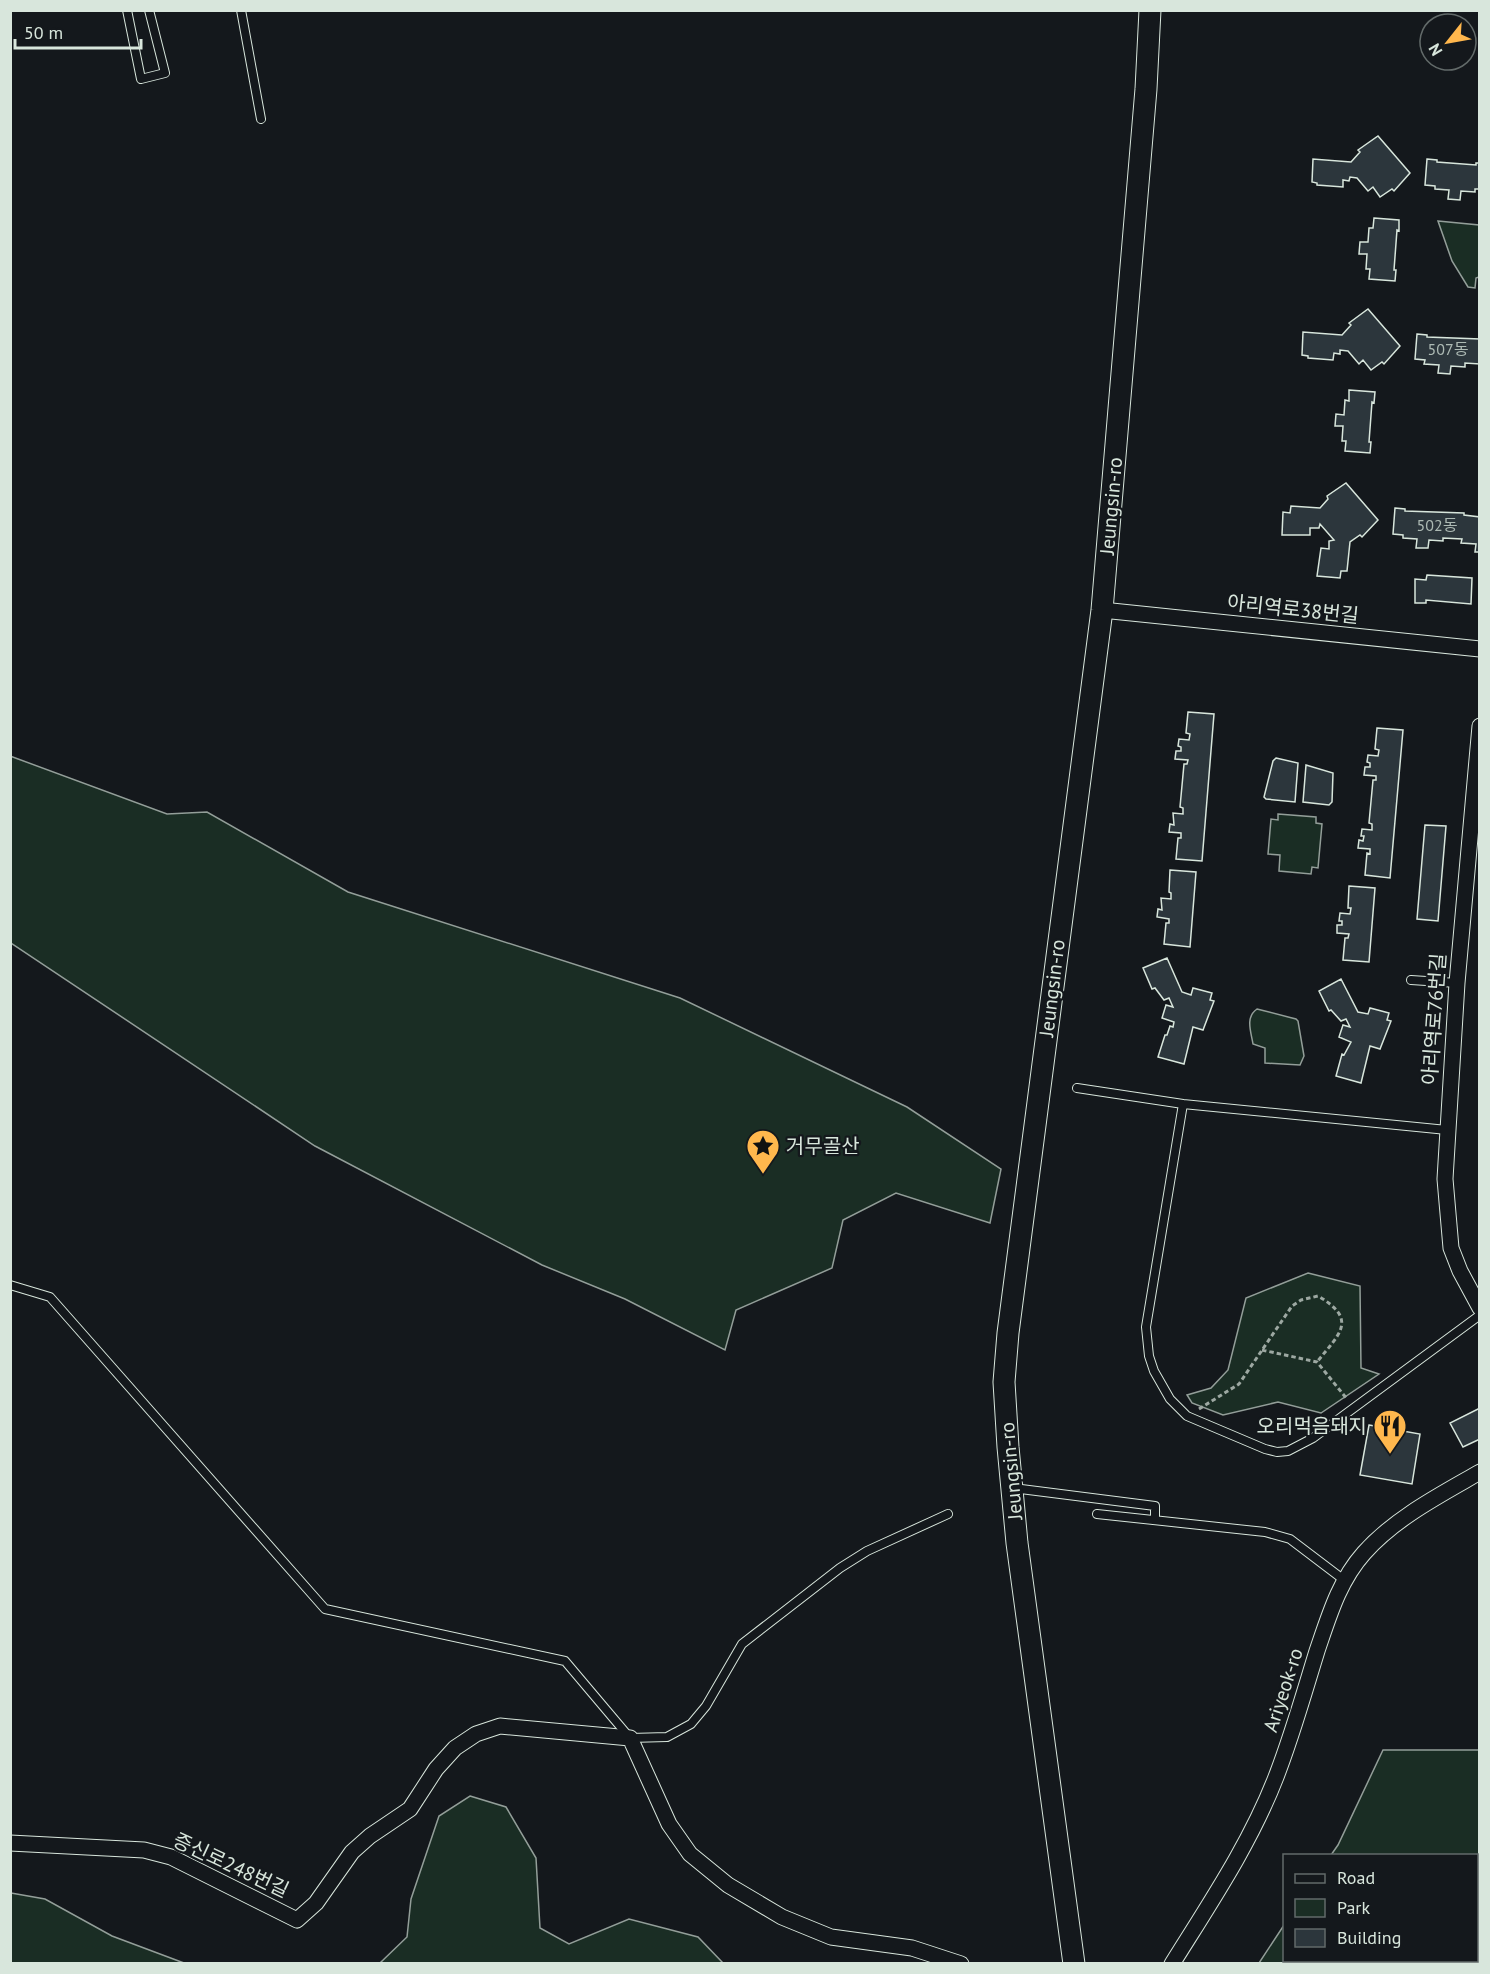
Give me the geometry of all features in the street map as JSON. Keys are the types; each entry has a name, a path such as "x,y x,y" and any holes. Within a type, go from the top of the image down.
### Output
{"street":[{"name":"Jeungsin-ro","path":"1074,1964 1012,1488 1004,1382 1008,1333 1102,610 1146,88 1150,10"},
{"name":"아리역로38번길","path":"1102,610 1479,649"},
{"name":"아리역로76번길","path":"1479,726 1457,982 1445,1179 1451,1248 1479,1308"},
{"name":"Ariyeok-ro","path":"1172,1964 1232,1869 1262,1809 1276,1777 1331,1609 1344,1580 1365,1552 1391,1528 1419,1507 1479,1472"},
{"name":"증신로248번길","path":"10,1842 144,1850 171,1857 297,1920 316,1904 352,1852 370,1836 410,1809 436,1769 455,1748 476,1734 500,1726 630,1738"},
{"path":"630,1738 674,1832 690,1854 728,1885 782,1917 831,1937 912,1948 961,1964"}],"lane":[{"path":"128,10 141,79 165,73 149,10"},
{"path":"241,10 261,119"},
{"path":"1411,980 1457,982"},
{"path":"1077,1088 1183,1104 1447,1130"},
{"path":"1183,1104 1146,1327 1149,1356 1154,1371 1170,1399 1187,1416 1265,1449 1288,1451 1313,1438 1479,1314"},
{"path":"10,1285 50,1297 325,1609 565,1661 630,1738 667,1737 692,1724 706,1706 742,1644 840,1568 867,1551 948,1514"},
{"path":"1012,1488 1155,1506 1155,1520"},
{"path":"1097,1514 1265,1532 1290,1539 1344,1580"}],"path":[{"path":"1187,1416 1239,1384 1292,1306 1301,1300 1318,1296 1340,1314 1343,1322 1340,1332 1317,1362"},
{"path":"1262,1350 1317,1362 1354,1408"}],"green space":[{"path":"1438,221 1479,225 1479,277 1476,278 1475,288 1468,287 1452,261"},
{"path":"10,756 167,814 207,812 348,892 680,998 907,1107 1001,1169 990,1223 896,1193 843,1220 832,1268 736,1310 725,1350 625,1299 542,1265 315,1146 11,943"},
{"path":"1278,814 1316,817 1316,823 1322,824 1318,868 1312,867 1311,874 1279,871 1280,855 1268,854 1271,819 1278,820"},
{"path":"1257,1009 1298,1021 1304,1056 1300,1065 1265,1063 1265,1048 1253,1044 1250,1030 1251,1016"},
{"path":"1308,1273 1360,1286 1361,1368 1379,1374 1321,1413 1278,1402 1223,1415 1192,1403 1187,1395 1211,1388 1228,1370 1246,1298"},
{"path":"1383,1750 1479,1750 1479,1963 1259,1963 1283,1927 1283,1962 1478,1962 1478,1854 1332,1854"},
{"path":"470,1796 506,1807 536,1858 540,1928 569,1944 629,1919 698,1937 723,1963 380,1963 407,1937 411,1899 439,1816"},
{"path":"11,1893 45,1899 112,1936 184,1963 11,1963"}],"building":[{"path":"1378,136 1410,173 1394,191 1392,189 1380,197 1373,187 1368,191 1357,178 1350,177 1349,181 1343,180 1343,187 1317,185 1312,182 1313,159 1351,162 1360,152 1358,150"},
{"path":"1427,159 1476,165 1480,163 1480,189 1475,189 1475,192 1461,191 1460,200 1448,199 1449,190 1435,189 1435,186 1425,185"},
{"path":"1374,218 1399,220 1395,281 1369,279 1370,269 1366,269 1367,254 1359,254 1360,242 1368,242 1369,228 1373,228"},
{"path":"1368,309 1400,346 1384,364 1382,362 1371,370 1363,360 1359,364 1348,351 1340,350 1340,354 1334,353 1333,360 1308,358 1302,355 1303,332 1342,335 1351,325 1349,323"},
{"path":"1417,334 1427,335 1427,337 1480,339 1480,364 1465,363 1465,367 1451,366 1450,374 1438,373 1439,365 1424,364 1425,360 1415,359"},
{"path":"1349,390 1375,392 1374,403 1372,402 1370,453 1345,451 1346,441 1342,441 1343,426 1335,426 1336,414 1344,415 1345,400 1349,401"},
{"path":"1346,483 1378,520 1362,537 1360,535 1350,542 1347,571 1341,571 1340,578 1317,576 1321,548 1329,549 1329,541 1334,540 1320,524 1319,528 1310,528 1310,535 1282,535 1283,512 1290,513 1291,506 1320,508 1328,499 1327,496"},
{"path":"1395,508 1405,509 1405,511 1464,513 1464,515 1480,517 1480,552 1475,552 1476,544 1461,543 1462,539 1429,540 1428,548 1416,548 1417,539 1403,538 1403,535 1393,534"},
{"path":"1427,575 1472,578 1471,604 1426,600 1426,603 1415,603 1415,579 1426,580"},
{"path":"1188,712 1214,714 1202,861 1176,859 1178,838 1181,838 1181,833 1169,832 1170,824 1174,825 1173,813 1183,814 1183,808 1180,807 1184,764 1187,764 1188,760 1175,759 1176,751 1181,751 1181,747 1178,746 1179,739 1189,740 1190,734 1186,733"},
{"path":"1377,728 1403,730 1390,878 1365,875 1367,853 1370,854 1370,849 1358,848 1359,840 1363,841 1362,829 1372,830 1372,824 1369,823 1373,780 1376,780 1376,776 1364,775 1365,767 1370,767 1370,763 1367,762 1368,755 1378,756 1379,750 1375,749"},
{"path":"1276,758 1298,763 1295,802 1264,797 1273,761"},
{"path":"1306,765 1333,773 1332,802 1329,805 1303,802"},
{"path":"1425,825 1446,826 1438,921 1417,919"},
{"path":"1170,870 1196,872 1190,947 1164,944 1166,923 1169,923 1169,919 1157,917 1158,909 1162,910 1161,898 1171,899"},
{"path":"1349,886 1375,888 1369,962 1343,960 1345,938 1348,938 1349,934 1337,933 1337,925 1342,925 1342,921 1339,921 1340,913 1350,914"},
{"path":"1167,958 1182,992 1191,995 1193,988 1212,993 1210,1000 1214,1001 1203,1030 1193,1027 1184,1064 1158,1057 1165,1035 1170,1026 1173,1027 1174,1022 1162,1018 1166,1005 1173,1007 1169,998 1164,1000 1155,988 1152,989 1143,968"},
{"path":"1341,979 1358,1012 1368,1014 1370,1008 1389,1013 1387,1020 1391,1021 1380,1049 1370,1046 1361,1083 1336,1076 1342,1054 1344,1055 1351,1042 1339,1037 1343,1025 1350,1027 1346,1019 1341,1021 1331,1010 1329,1011 1319,991"},
{"path":"1480,1408 1480,1439 1463,1447 1450,1423"},
{"name":"오리먹음돼지","path":"1369,1425 1420,1434 1412,1484 1360,1475"}],"place":[{"name":"거무골산","path":"763,1175"},
{"name":"오리먹음돼지","path":"1390,1455"}]}
